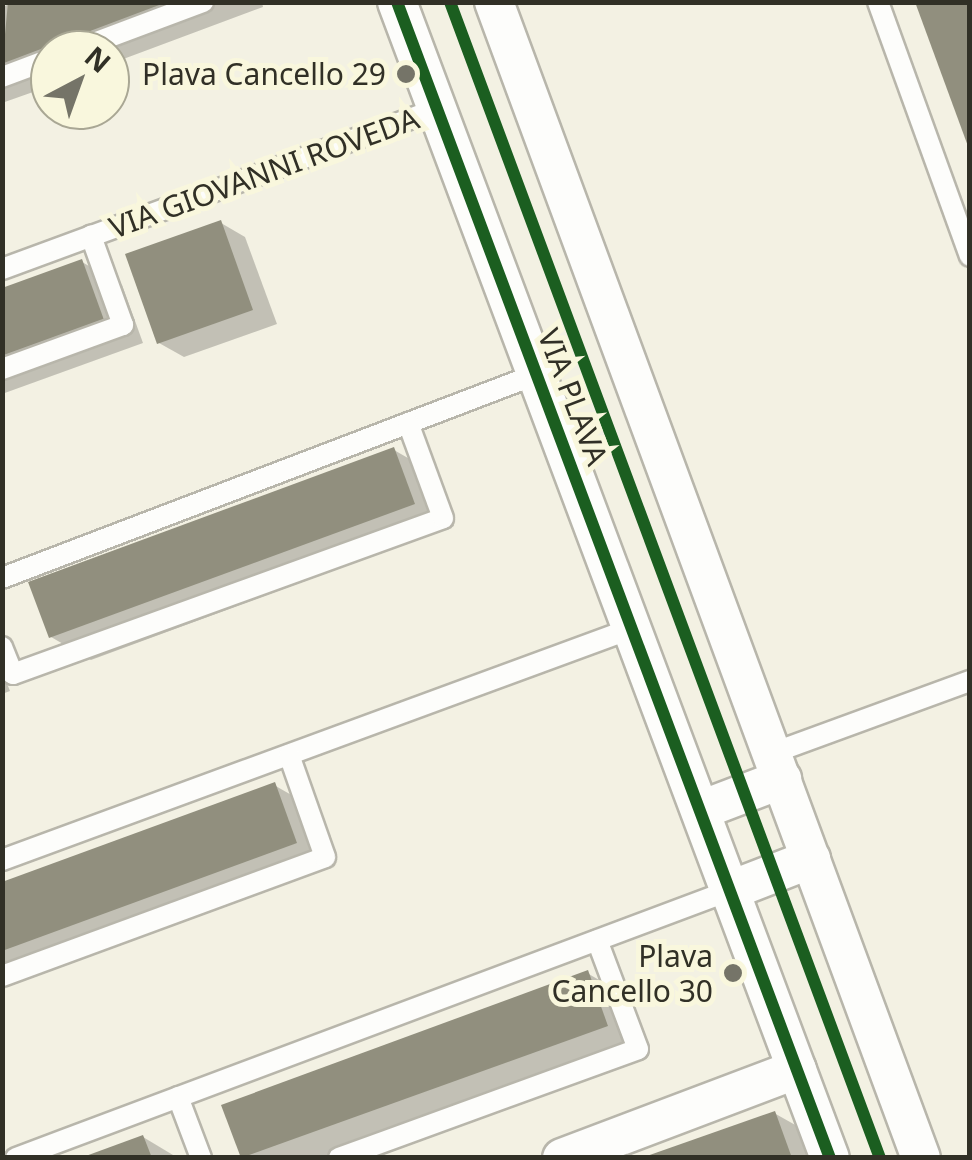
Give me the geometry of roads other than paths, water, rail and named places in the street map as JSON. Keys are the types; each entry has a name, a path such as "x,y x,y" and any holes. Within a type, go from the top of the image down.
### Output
{"street":[{"name":"VIA PLAVA","path":"397,2 830,1158"},
{"name":"VIA PLAVA","path":"494,2 921,1158"},
{"path":"702,810 777,766"},
{"path":"731,890 811,859"},
{"path":"562,1158 797,1069"}],"lane":[{"path":"128,30 203,2"},
{"path":"878,2 970,256"},
{"path":"2,77 30,67"},
{"name":"VIA GIOVANNI ROVEDA","path":"2,269 437,109"},
{"name":"VIA GIOVANNI ROVEDA","path":"2,369 123,325 91,236"},
{"name":"VIA PLAVA","path":"2,578 537,374"},
{"path":"2,648 8,676 443,518 408,423"},
{"path":"2,860 633,628"},
{"path":"777,766 970,681"},
{"path":"2,976 324,857 288,755"},
{"path":"16,1158 731,890"},
{"path":"339,1158 638,1050 597,940"},
{"path":"178,1097 201,1158"}],"place":[{"name":"Plava Cancello 29","path":"406,74"},
{"name":"Plava Cancello 30","path":"733,973"}]}
